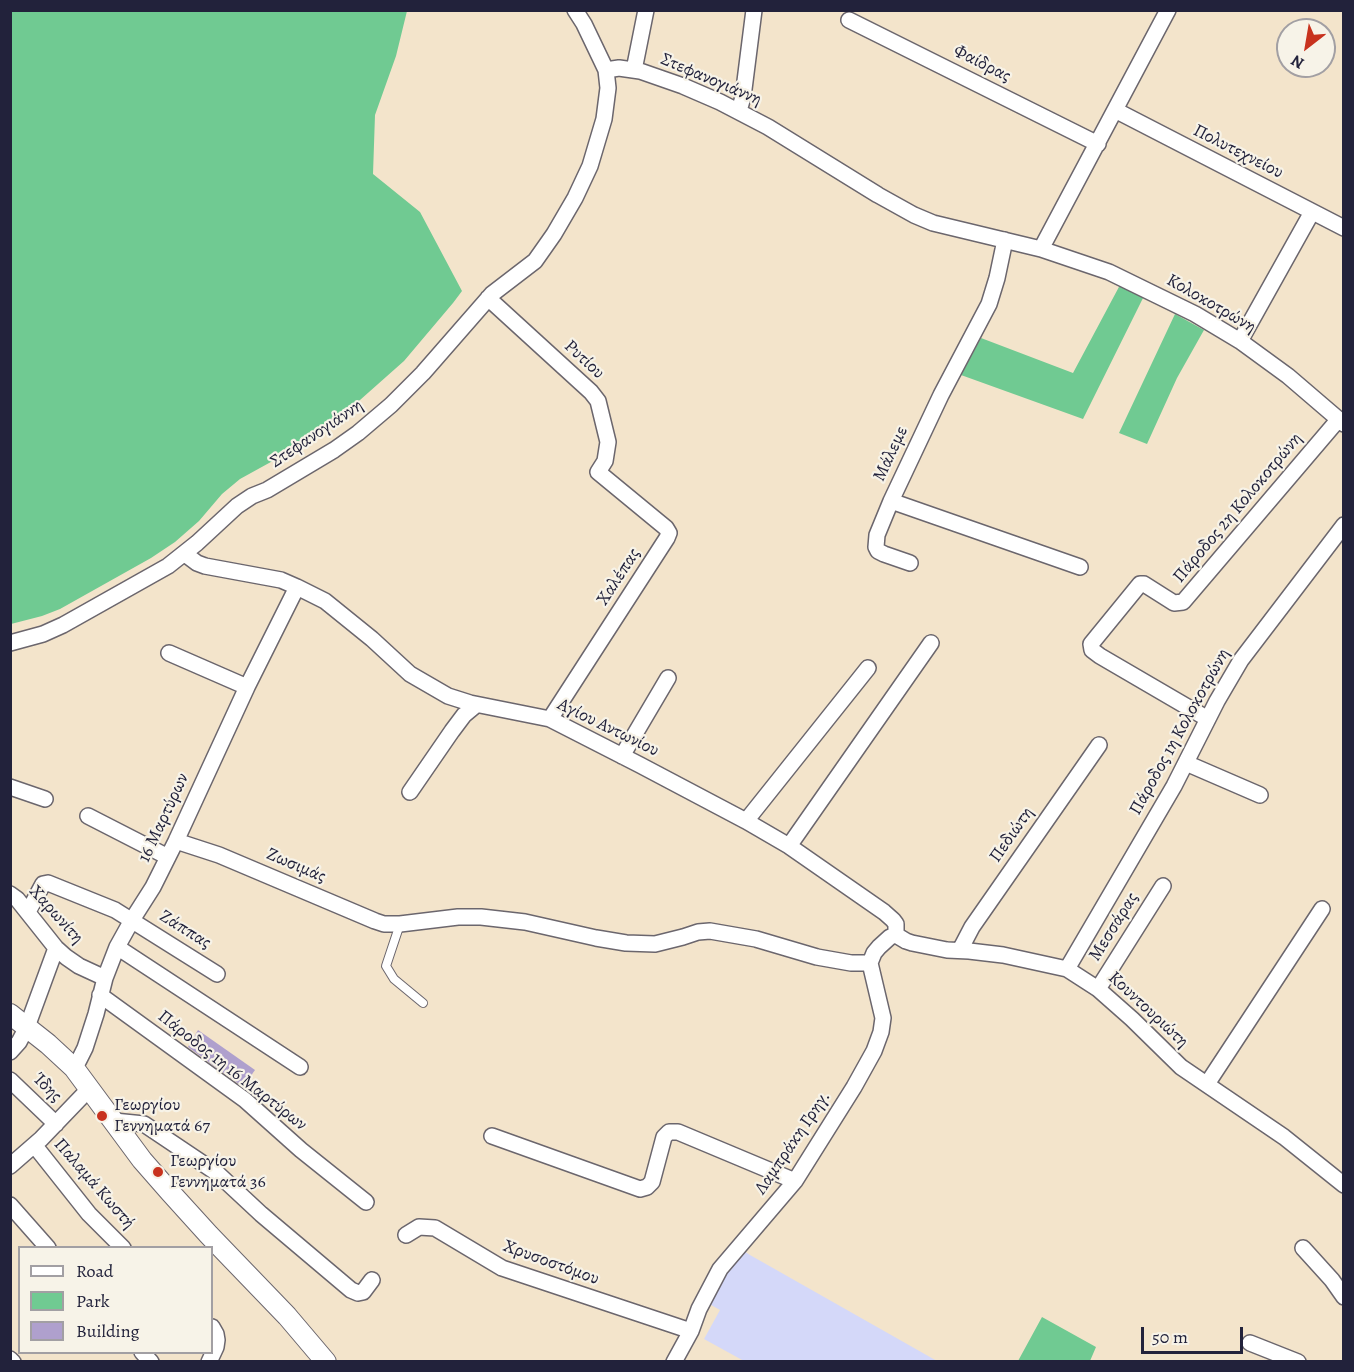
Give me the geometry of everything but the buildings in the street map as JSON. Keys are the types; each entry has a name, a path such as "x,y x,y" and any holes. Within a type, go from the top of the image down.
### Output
{"street":[{"path":"575,10 606,70"},
{"path":"634,70 646,10"},
{"path":"739,111 743,97 754,10"},
{"path":"1041,249 1167,11"},
{"name":"Φαίδρας","path":"849,20 1098,144"},
{"name":"Στεφανογιάννη","path":"10,643 63,625 160,571 184,554 252,495 267,490 312,463 352,437 380,415 423,373 498,288 535,261 554,234 590,166 604,119 608,88 606,70 619,68 634,70 702,93 739,111 914,215 933,223 1041,249"},
{"name":"Πολυτεχνείου","path":"1115,110 1344,228"},
{"path":"1240,341 1312,212"},
{"name":"Μάλεμε","path":"1005,240 989,304 936,405 891,501 1080,567"},
{"name":"Κολοκοτρώνη","path":"1041,249 1109,272 1185,309 1240,341 1288,376 1341,422"},
{"name":"Ρυτίου","path":"488,298 598,401 608,442 605,460 598,472"},
{"name":"Πάροδος 2η Κολοκοτρώνη","path":"1208,719 1104,659 1092,650 1092,641 1140,584 1144,584 1174,603 1183,602 1341,422"},
{"name":"Χαλέπας","path":"549,719 669,533 666,528 598,472"},
{"path":"891,501 877,535 876,547 884,554 910,563"},
{"name":"Πάροδος 1η Κολοκοτρώνη","path":"1067,969 1170,793 1217,701 1241,660 1344,525"},
{"name":"Αγίου Αντωνίου","path":"184,554 205,566 281,580 315,595 372,639 400,666 448,696 476,705 549,719 746,821 789,846 884,912 896,924 896,935"},
{"name":"16 Μαρτύρων","path":"74,1068 85,1048 105,978 117,947 153,887 176,841 247,687 297,587"},
{"path":"789,846 931,643"},
{"path":"169,653 247,687"},
{"path":"746,821 868,668"},
{"path":"622,756 668,678"},
{"path":"410,792 464,715 476,705"},
{"name":"Πεδιώτη","path":"960,950 972,927 1099,745"},
{"path":"1186,763 1260,795"},
{"path":"10,787 45,799"},
{"path":"88,816 168,857"},
{"name":"Ζωσιμάς","path":"176,841 219,855 384,924 481,917 525,922 616,941 655,944 710,931 756,939 817,957 851,963 870,963"},
{"name":"Ζάππας","path":"28,912 43,884 48,883 104,904 217,974"},
{"name":"Μεσσάρας","path":"1098,989 1163,886"},
{"name":"Χαρωνίτη","path":"10,894 28,912 56,948 79,966 105,978"},
{"path":"1207,1084 1322,909"},
{"path":"870,963 874,952 890,937 896,935"},
{"name":"Κουντουριώτη","path":"896,935 912,943 947,950 1003,955 1067,969 1098,989 1191,1074 1284,1137 1344,1185"},
{"path":"117,947 300,1067"},
{"path":"10,1052 20,1042 27,1027 56,948"},
{"name":"Λαμπράκη Γρηγ.","path":"674,1362 720,1269 795,1181 874,1051 883,1018 870,963"},
{"name":"Πάροδος 1η 16 Μαρτύρων","path":"100,995 245,1100 366,1202"},
{"path":"10,1014 74,1068 142,1160 208,1235 287,1316 326,1362"},
{"name":"Ίδης","path":"10,1080 56,1124"},
{"path":"10,1166 35,1146 90,1088"},
{"path":"114,1121 144,1124 217,1173 261,1214 351,1290 358,1293 363,1292 372,1280"},
{"path":"492,1136 640,1189 652,1182 664,1137 669,1132 678,1132 795,1181"},
{"name":"Παλαμά Κωστή","path":"35,1146 89,1214 121,1246"},
{"path":"10,1205 46,1246"},
{"name":"Χρυσοστόμου","path":"406,1234 419,1227 435,1228 501,1268 691,1330"},
{"path":"1303,1248 1344,1297"},
{"path":"213,1329 217,1340 213,1353"},
{"path":"1250,1343 1298,1362"}],"lane":[{"path":"400,924 386,966 394,979 423,1003"}],"shaded area":[{"path":"744,1251 937,1361 744,1361 704,1339 720,1310 711,1305 711,1294 721,1277"}],"green space":[{"path":"10,11 407,11 396,56 375,115 373,174 420,212 462,291 404,361 360,400 289,452 240,479 175,542 60,609 11,624"},
{"path":"1120,285 1144,296 1083,419 961,375 981,338 1073,373"},
{"path":"1175,314 1204,330 1177,378 1147,444 1119,433"},
{"path":"1042,1317 1096,1347 1090,1361 1018,1361"}],"place":[{"name":"Γεωργίου Γεννηματά 67","path":"102,1116"},
{"name":"Γεωργίου Γεννηματά 36","path":"158,1172"}]}
